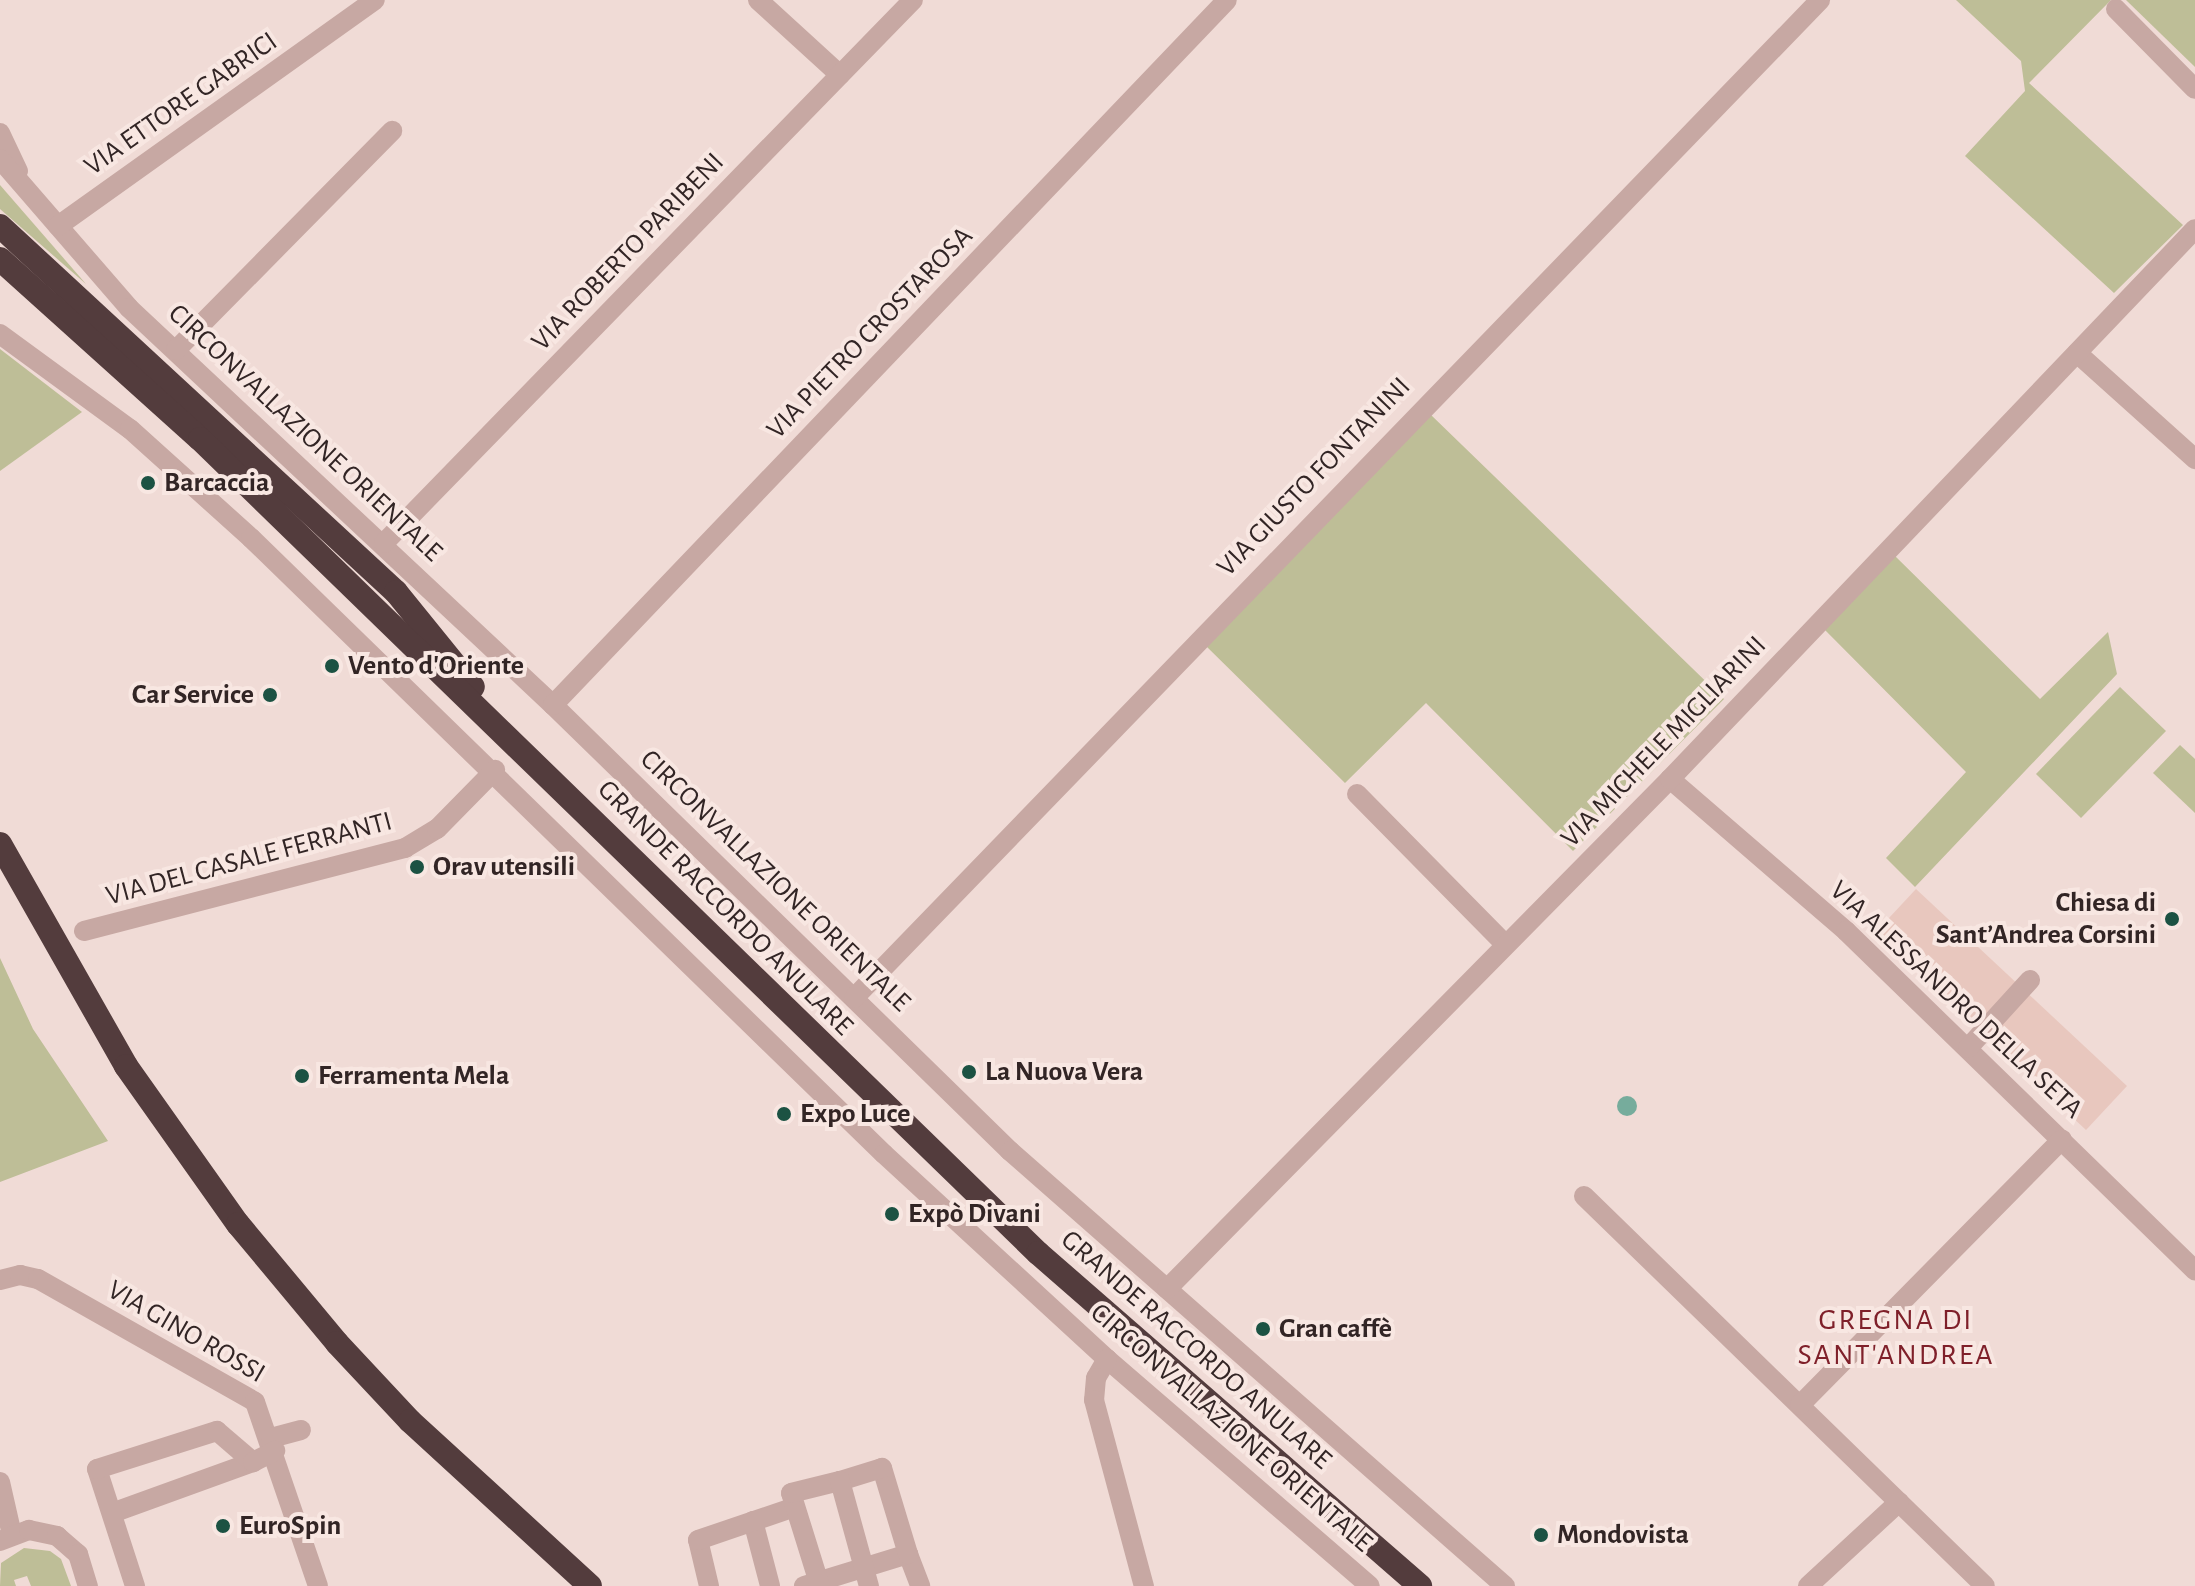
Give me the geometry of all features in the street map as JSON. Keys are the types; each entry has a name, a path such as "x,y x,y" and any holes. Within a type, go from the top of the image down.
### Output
{"highway":[{"path":"0,226 396,592 445,649 512,740"},
{"name":"GRANDE RACCORDO ANULARE","path":"0,259 200,439 1038,1253 1420,1586"},
{"path":"0,844 126,1066 238,1224 410,1421 590,1586"}],"street":[{"name":"VIA ETTORE GABRICI","path":"58,226 375,0"},
{"path":"758,0 840,75"},
{"name":"VIA ROBERTO PARIBENI","path":"384,543 913,0"},
{"name":"VIA PIETRO CROSTAROSA","path":"553,705 1227,0"},
{"name":"VIA GIUSTO FONTANINI","path":"854,998 1820,0"},
{"path":"2116,9 2195,89"},
{"path":"176,350 392,131"},
{"path":"0,133 29,192"},
{"path":"0,159 29,192"},
{"name":"CIRCONVALLAZIONE ORIENTALE","path":"29,192 129,308 384,543 1010,1151 1505,1586"},
{"name":"VIA MICHELE MIGLIARINI","path":"1167,1289 1670,779 2195,229"},
{"name":"CIRCONVALLAZIONE ORIENTALE","path":"0,334 130,429 495,770 884,1154 1107,1359 1370,1586"},
{"path":"2077,353 2195,459"},
{"name":"VIA DEL CASALE FERRANTI","path":"84,931 405,848 437,829 495,770"},
{"name":"VIA ALESSANDRO DELLA SETA","path":"1670,779 1846,931 2195,1270"},
{"path":"1357,794 1505,944"},
{"path":"1968,1048 2030,980"},
{"path":"1800,1405 2062,1139"},
{"path":"1584,1196 1985,1586"},
{"name":"VIA GINO ROSSI","path":"0,1280 20,1275 38,1279 248,1396 259,1407 318,1586"},
{"path":"1107,1359 1096,1378 1094,1400 1144,1586"},
{"path":"112,1513 253,1462 273,1445 301,1430"},
{"path":"135,1586 97,1469 217,1431 253,1462"},
{"path":"908,1554 867,1577 814,1584 791,1493 882,1468 920,1586"},
{"path":"840,1481 867,1577"},
{"path":"0,1482 6,1538 39,1531 65,1541 83,1562 88,1586"},
{"path":"1808,1586 1899,1502"},
{"path":"709,1586 698,1540 795,1507"},
{"path":"753,1521 770,1586"}],"green space":[{"path":"1956,0 2111,0 2029,83 2183,225 2114,293 1965,156 2025,91 2021,61"},
{"path":"2126,0 2195,0 2195,67"},
{"path":"0,185 86,284 0,209"},
{"path":"0,349 82,412 0,471"},
{"path":"1430,414 1724,699 1573,851 1426,703 1345,783 1206,646"},
{"path":"1894,555 2040,699 2108,632 2117,674 1915,887 1886,858 1966,772 1824,629"},
{"path":"2120,687 2166,731 2081,818 2036,774"},
{"path":"2180,745 2195,759 2195,813 2153,773"},
{"path":"0,958 33,1029 108,1141 0,1182"},
{"path":"24,1548 50,1551 61,1559 71,1586 31,1586 27,1576 14,1580 16,1586 0,1586 1,1563"}],"shaded area":[{"path":"1916,889 2127,1086 2086,1130 1875,933"}],"water":[{"path":"1627,1096 1634,1099 1637,1106 1634,1113 1627,1116 1620,1113 1617,1106 1620,1099"}],"place":[{"name":"Barcaccia","path":"148,483"},
{"name":"Vento d'Oriente","path":"332,666"},
{"name":"Car Service","path":"270,695"},
{"name":"Orav utensili","path":"417,867"},
{"name":"Chiesa di Sant’Andrea Corsini","path":"2172,919"},
{"name":"La Nuova Vera","path":"969,1072"},
{"name":"Ferramenta Mela","path":"302,1076"},
{"name":"Expo Luce","path":"784,1114"},
{"name":"Expò Divani","path":"892,1214"},
{"name":"Gran caffè","path":"1263,1329"},
{"name":"EuroSpin","path":"223,1526"},
{"name":"Mondovista","path":"1541,1535"}],"district":[{"name":"GREGNA DI SANT'ANDREA","path":"1896,1337"}]}
